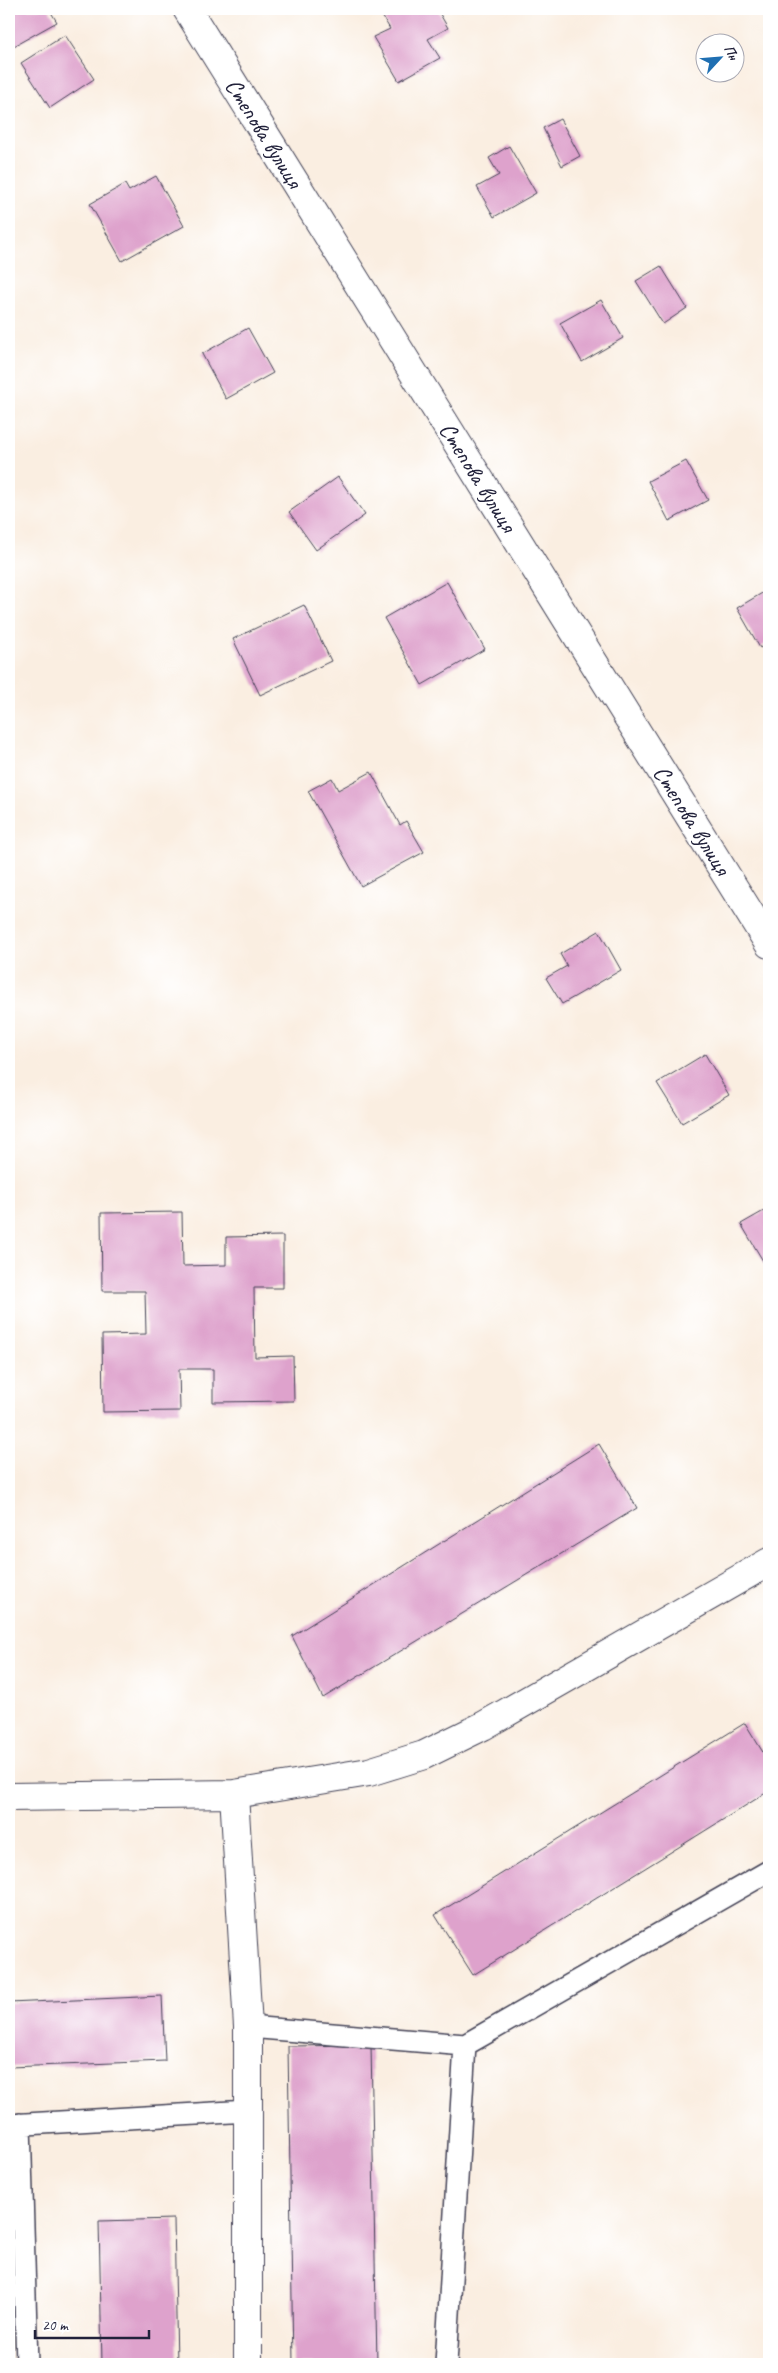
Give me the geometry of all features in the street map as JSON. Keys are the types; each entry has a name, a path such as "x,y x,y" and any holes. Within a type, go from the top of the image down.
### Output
{"street":[{"name":"Степова вулиця","path":"187,9 769,944"},
{"path":"9,1797 234,1794 369,1772 424,1755 483,1726 769,1562"},
{"path":"234,1794 248,2028 248,2364"}],"lane":[{"path":"248,2028 465,2045 769,1871"},
{"path":"446,2364 465,2045"},
{"path":"27,2364 14,2125 248,2111"}],"building":[{"path":"9,9 49,9 57,22 14,46 9,37"},
{"path":"378,9 437,9 448,28 428,39 440,58 399,81 373,37 390,29"},
{"path":"65,35 94,79 50,108 21,63"},
{"path":"560,119 580,156 562,166 543,128"},
{"path":"509,146 536,193 494,217 477,187 499,175 489,158"},
{"path":"156,176 184,226 122,261 90,204 125,184 129,191"},
{"path":"661,266 687,308 663,324 636,281"},
{"path":"601,300 623,338 582,362 560,323"},
{"path":"248,328 273,373 226,399 202,354"},
{"path":"686,461 708,500 669,521 648,481"},
{"path":"338,477 365,515 316,550 289,512"},
{"path":"447,582 485,649 422,685 384,618"},
{"path":"769,589 769,642 760,648 737,608"},
{"path":"304,605 331,661 260,695 233,639"},
{"path":"371,772 400,825 406,821 424,852 361,886 308,791 332,778 338,790"},
{"path":"599,931 621,970 562,1004 546,978 567,966 560,954"},
{"path":"705,1054 729,1095 682,1123 657,1083"},
{"path":"769,1208 769,1271 741,1224"},
{"path":"182,1212 183,1266 226,1265 226,1237 283,1236 283,1288 254,1288 255,1357 293,1356 294,1401 213,1402 213,1369 179,1369 180,1411 103,1412 102,1335 146,1334 145,1291 102,1291 101,1213"},
{"path":"599,1444 637,1508 323,1698 292,1636"},
{"path":"745,1723 769,1762 769,1791 473,1975 435,1915"},
{"path":"162,1996 165,2061 9,2067 9,2003"},
{"path":"371,2045 377,2364 293,2364 288,2046"},
{"path":"174,2219 177,2364 102,2364 99,2221"}]}
